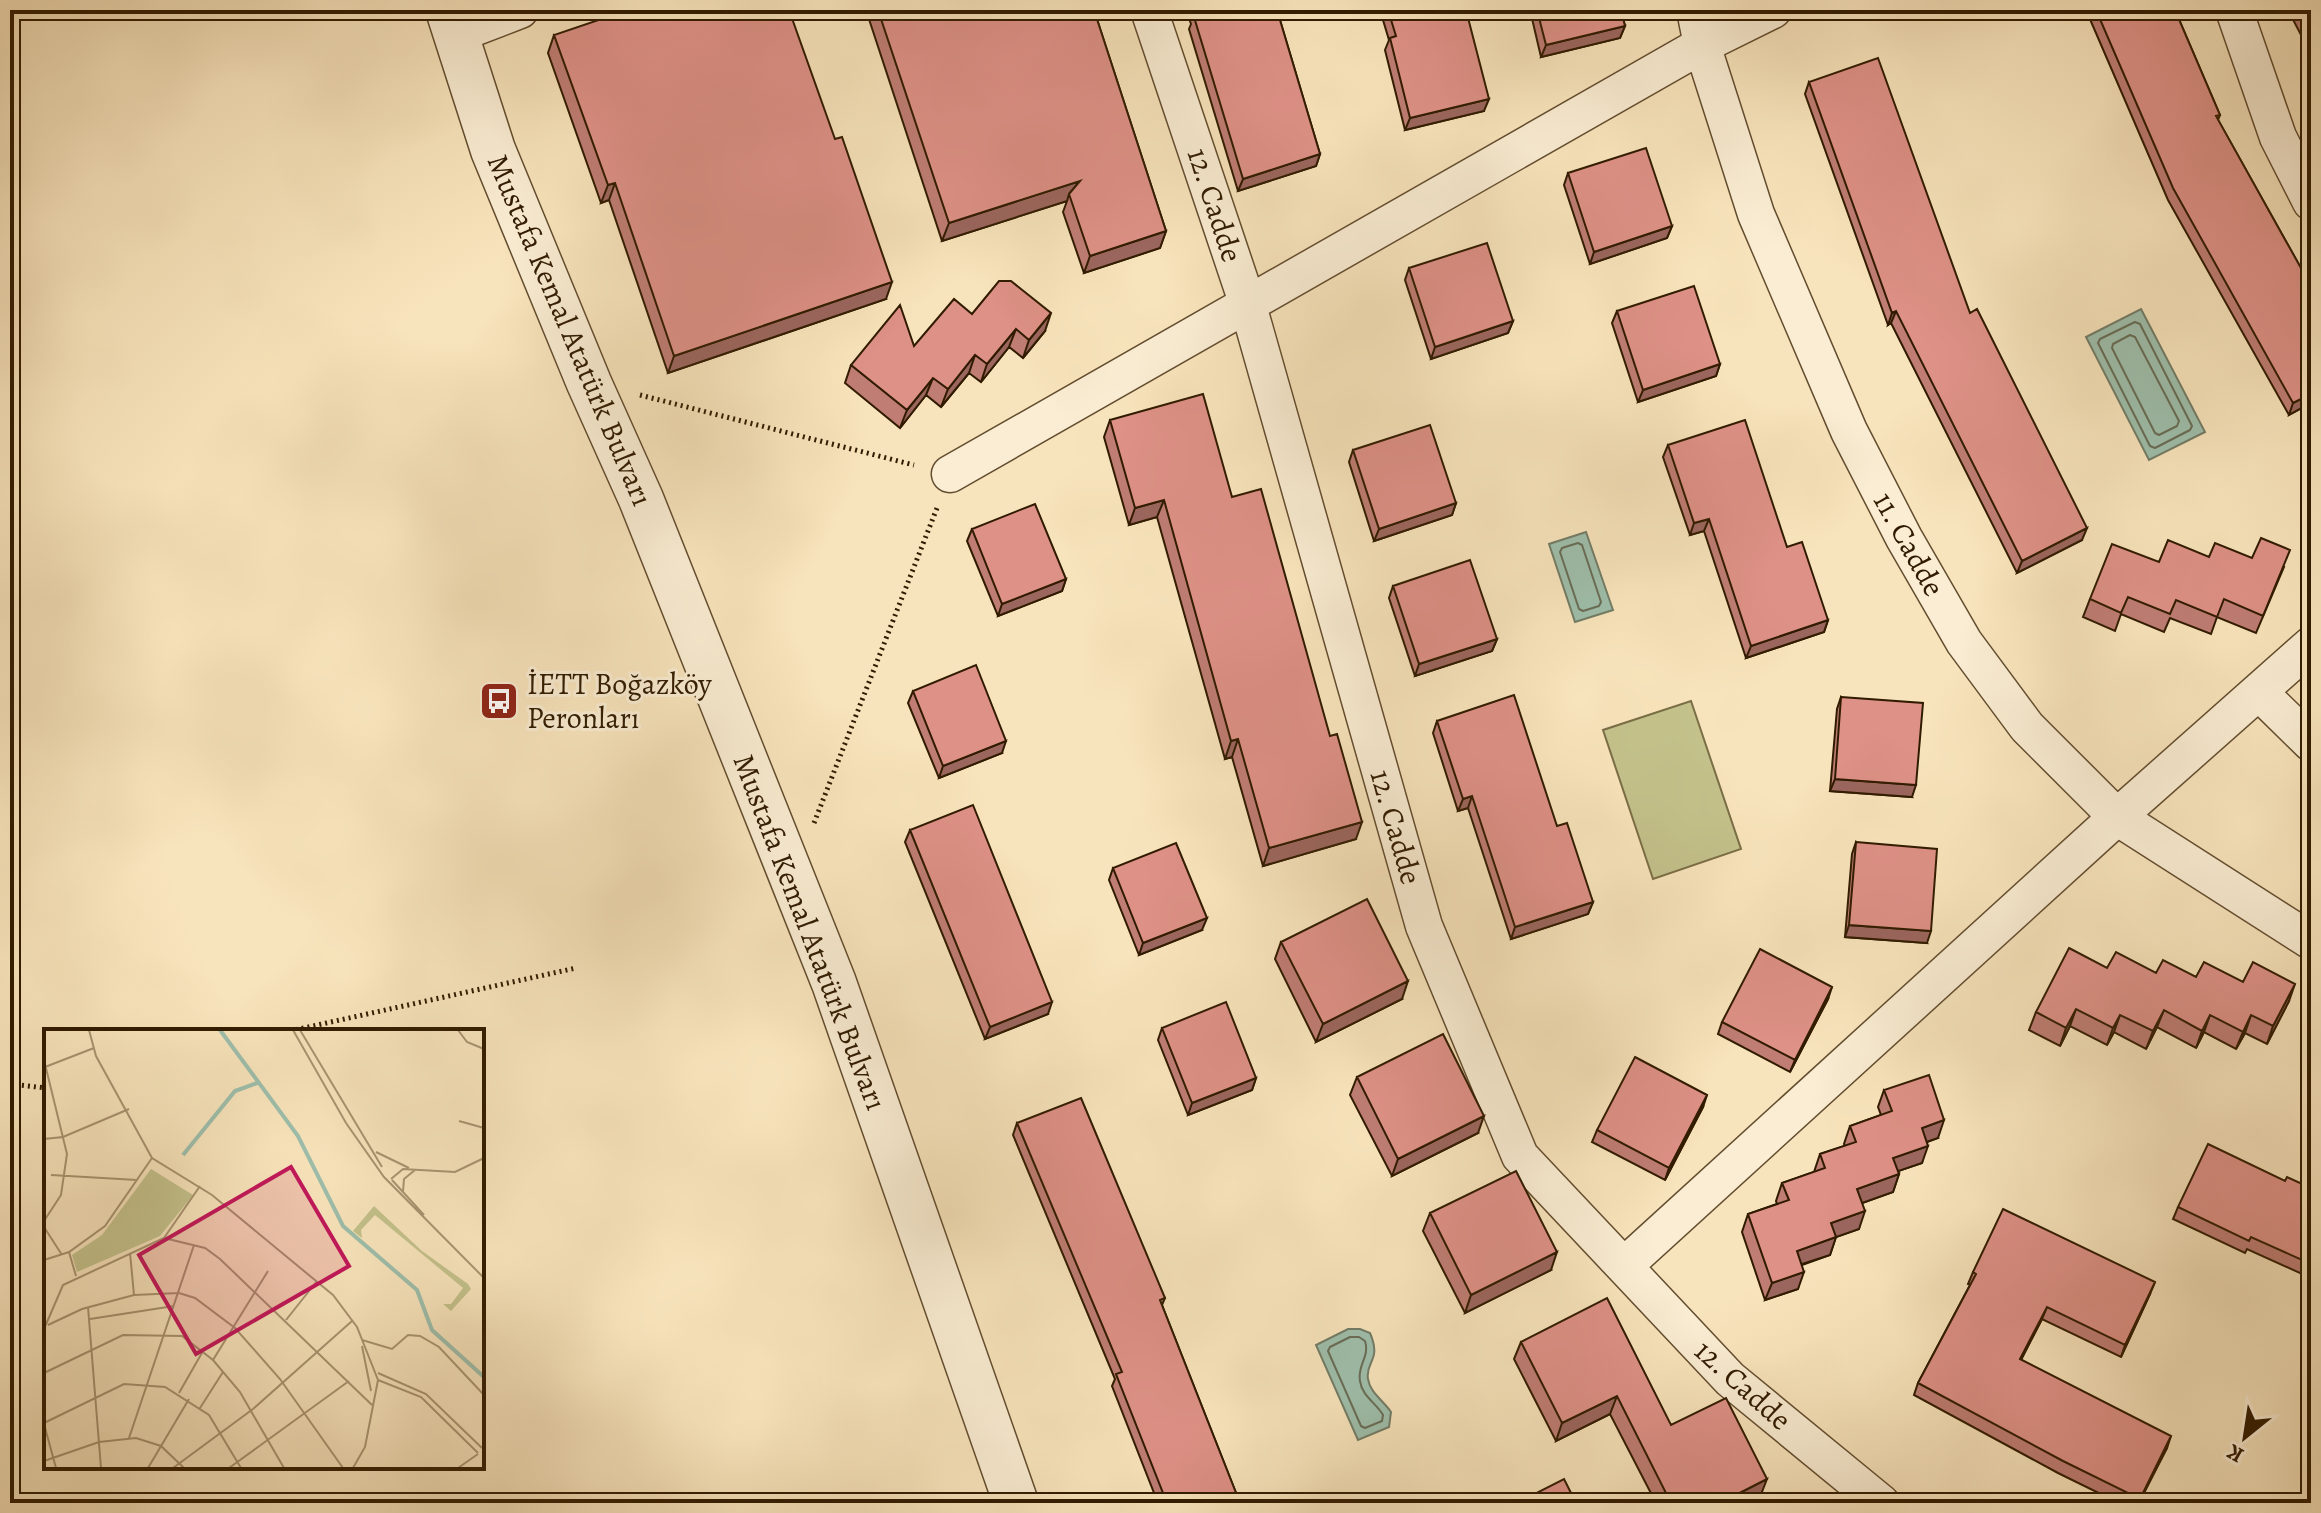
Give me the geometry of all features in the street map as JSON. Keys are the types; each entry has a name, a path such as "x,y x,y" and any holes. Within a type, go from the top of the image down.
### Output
{"street":[{"path":"451,23 520,10"},
{"name":"12. Cadde","path":"1149,10 1247,302 1424,926 1520,1156 1730,1379 1881,1503"},
{"path":"950,474 1247,302 1699,27 1773,10"},
{"path":"2234,10 2278,137 2311,202"},
{"name":"Mustafa Kemal Atatürk Bulvarı","path":"451,23 493,150 589,383 641,499 834,983 1016,1503"},
{"name":"11. Cadde","path":"1699,27 1756,214 1849,431 1904,538 1964,642 2027,727 2117,817 2311,941"},
{"path":"1624,1266 2117,817 2311,645"},
{"path":"2259,692 2311,743"}],"path":[{"path":"589,383 950,474 793,879"},
{"path":"299,1029 576,968"},
{"path":"10,1084 44,1088"}],"shaded area":[{"path":"1691,701 1741,849 1653,879 1603,730"}],"water":[{"path":"2141,309 2205,432 2149,460 2086,337"},
{"path":"1586,532 1613,610 1575,622 1549,544"},
{"path":"1348,1329 1370,1333 1374,1355 1368,1373 1369,1384 1391,1412 1389,1427 1358,1440 1316,1345"}],"building":[{"path":"628,10 789,10 835,139 842,137 892,282 674,356 615,183 608,185 554,35"},
{"path":"878,10 1094,10 1166,231 1090,256 1069,194 1080,181 949,223"},
{"path":"1194,10 1277,10 1320,154 1243,179"},
{"path":"1388,10 1466,10 1489,99 1410,118 1390,38 1396,36"},
{"path":"1537,10 1621,10 1625,26 1546,45"},
{"path":"2096,10 2175,10 2220,115 2216,116 2311,286 2311,394 2293,403 2173,188"},
{"path":"2300,10 2311,10 2311,30"},
{"path":"1878,58 1970,313 1977,309 2087,528 2022,561 1896,311 1892,313 1809,82"},
{"path":"1646,148 1672,226 1594,252 1568,173"},
{"path":"1487,243 1513,321 1435,347 1409,268"},
{"path":"999,281 1011,281 1051,313 1029,340 1016,329 987,364 975,355 948,389 933,378 907,410 851,365 900,305 914,346 954,299 972,314"},
{"path":"1694,286 1720,364 1643,390 1617,311"},
{"path":"1203,394 1232,497 1261,489 1330,736 1337,734 1362,822 1269,848 1238,739 1231,741 1164,500 1135,508 1110,420"},
{"path":"1745,420 1787,547 1802,542 1828,620 1751,646 1709,519 1694,523 1668,445"},
{"path":"1430,425 1456,503 1379,529 1353,450"},
{"path":"1035,504 1066,579 1002,604 972,529"},
{"path":"2261,538 2290,550 2263,616 2224,599 2217,617 2176,600 2170,614 2128,597 2121,613 2090,599 2112,544 2159,562 2168,540 2209,557 2215,543 2252,558"},
{"path":"1470,560 1497,639 1419,664 1393,586"},
{"path":"976,665 1006,741 943,766 913,691"},
{"path":"1514,695 1557,826 1567,823 1593,902 1515,927 1472,796 1463,799 1437,721"},
{"path":"1841,697 1923,703 1916,785 1835,779"},
{"path":"973,805 1052,1002 990,1027 910,830"},
{"path":"1856,842 1937,849 1931,931 1849,925"},
{"path":"1176,843 1207,918 1143,943 1113,868"},
{"path":"1367,899 1408,981 1323,1024 1281,942"},
{"path":"2069,948 2107,968 2116,952 2156,973 2163,960 2196,977 2204,962 2243,982 2253,962 2295,984 2273,1026 2251,1015 2243,1032 2210,1015 2202,1031 2164,1010 2153,1031 2120,1015 2113,1028 2076,1009 2066,1028 2036,1012"},
{"path":"1760,949 1832,987 1795,1060 1722,1022"},
{"path":"1226,1002 1256,1078 1192,1103 1162,1028"},
{"path":"1443,1034 1484,1116 1398,1159 1357,1077"},
{"path":"1635,1057 1707,1095 1669,1168 1597,1130"},
{"path":"1929,1075 1944,1120 1922,1128 1928,1146 1893,1158 1899,1174 1857,1189 1865,1211 1831,1223 1836,1237 1797,1251 1804,1272 1772,1283 1748,1214 1789,1200 1782,1183 1825,1168 1820,1154 1856,1142 1850,1126 1892,1111 1884,1090"},
{"path":"1081,1098 1165,1298 1160,1300 1240,1503 1167,1503 1116,1374 1122,1372 1017,1123"},
{"path":"2208,1144 2285,1181 2287,1177 2311,1188 2311,1264 2251,1237 2249,1241 2178,1207"},
{"path":"1516,1171 1557,1252 1471,1295 1430,1213"},
{"path":"2003,1209 2155,1282 2125,1345 2047,1307 2020,1359 2171,1436 2140,1499 1918,1383 1976,1274 1973,1272"},
{"path":"1607,1298 1671,1425 1726,1398 1767,1479 1720,1503 1671,1503 1617,1396 1562,1423 1521,1342"},
{"path":"1564,1479 1576,1503 1517,1503"}],"place":[{"name":"İETT Boğazköy Peronları","path":"499,701"}]}
